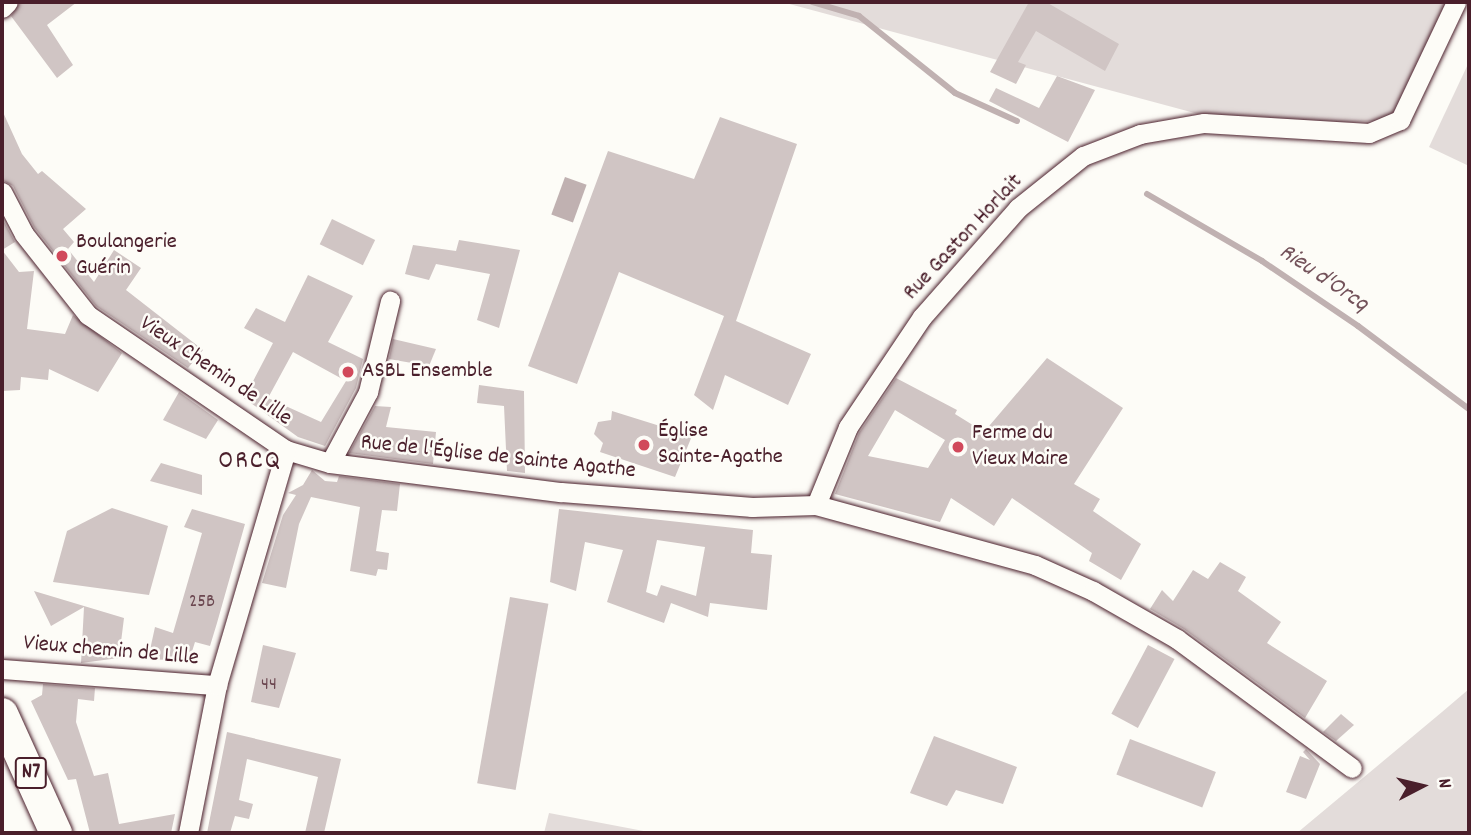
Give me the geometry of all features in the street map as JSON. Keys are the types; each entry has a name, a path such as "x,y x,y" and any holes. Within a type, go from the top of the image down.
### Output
{"main road":[{"name":"N7","path":"2,714 56,833"}],"street":[{"path":"2,8 8,2"},
{"name":"Rue Gaston Horlait","path":"816,505 848,428 922,317 1018,208 1083,156 1140,134 1204,123 1368,134 1400,120 1456,2"},
{"name":"Vieux Chemin de Lille","path":"2,191 24,234 88,315 286,450 216,685 188,833"},
{"path":"330,463 368,392 390,301"},
{"name":"Rue de l'Église de Sainte Agathe","path":"286,450 330,463 561,492 752,507 816,505 1035,565 1093,591 1177,639 1352,768"},
{"name":"Vieux chemin de Lille","path":"2,668 216,685"}],"shaded area":[{"path":"782,2 1454,2 1400,120 1243,126"},
{"path":"1469,62 1469,166 1429,147"},
{"path":"565,177 587,185 573,222 551,215"},
{"path":"1469,689 1469,833 1297,833 1442,712"},
{"path":"549,813 654,833 544,833"}],"building":[{"path":"20,2 77,2 47,25 73,65 57,78 11,16"},
{"path":"1029,2 1046,2 1119,44 1105,71 1036,31 1018,62 1026,65 1016,84 990,72"},
{"path":"1057,76 1095,90 1068,142 989,101 996,88 1039,108"},
{"path":"2,110 22,154 38,174 42,171 86,209 63,229 74,242 68,249 94,282 114,250 141,268 126,290 203,350 188,368 96,306 34,227 13,186 2,180"},
{"path":"720,117 797,144 736,321 811,354 788,405 725,375 713,410 694,395 724,316 619,272 577,384 528,366 608,151 694,179"},
{"path":"2,218 15,242 2,250"},
{"path":"332,219 375,240 363,265 320,244"},
{"path":"459,240 520,250 499,328 477,320 490,274 436,264 429,280 405,274 413,245 456,251"},
{"path":"2,250 19,272 34,271 27,329 65,334 73,315 122,353 98,392 49,369 48,380 21,377 20,390 2,391"},
{"name":"ASBL Ensemble","path":"308,275 353,296 328,342 363,359 356,388 325,446 298,437 237,393 244,383 250,387 273,343 244,328 256,308 285,322","holes":["293,352 346,381 321,422 268,398"]},
{"path":"393,339 436,349 429,366 389,359"},
{"path":"1047,358 1123,408 1074,484 1100,499 1093,511 1141,544 1121,580 1089,561 1092,553 1012,498 994,526 951,498 940,522 835,494 859,433 896,378 957,410 955,414 984,432","holes":["895,410 945,440 928,468 868,456"]},
{"path":"479,385 524,391 525,473 507,471 504,406 477,403"},
{"path":"179,392 218,420 206,439 163,420"},
{"path":"375,406 391,407 386,427 436,432 433,464 349,453"},
{"name":"Église Sainte-Agathe","path":"612,411 692,436 675,477 600,452 603,443 594,434 598,422 611,420"},
{"path":"161,463 202,475 202,495 150,481"},
{"path":"312,470 325,481 337,482 339,476 400,484 397,511 382,510 376,551 389,553 387,570 378,569 376,576 350,571 360,507 311,497 299,524 286,588 262,583 283,515 296,495 288,493 303,485"},
{"path":"112,508 168,526 149,595 53,582 67,531"},
{"path":"192,509 245,524 217,623 210,646 195,642 189,661 148,659 155,627 173,633 202,533 184,527"},
{"path":"559,509 753,530 751,553 772,555 767,610 710,603 708,617 671,603 664,623 607,602 623,550 585,542 576,591 550,582","holes":["657,540 705,547 696,596 661,585 657,596 646,592"]},
{"path":"1220,562 1246,577 1238,591 1281,622 1267,643 1327,681 1305,718 1184,629 1150,609 1162,590 1173,601 1193,570 1208,579"},
{"path":"34,591 124,618 119,658 81,663 84,607 51,626"},
{"path":"510,597 548,604 516,790 477,783"},
{"path":"263,645 296,653 279,708 251,702"},
{"path":"1148,645 1174,659 1138,728 1111,714"},
{"path":"43,684 95,688 94,701 78,699 76,722 94,776 108,773 119,824 175,814 171,833 90,833 76,779 68,780 31,701 42,695"},
{"path":"1341,714 1354,725 1336,741 1323,732"},
{"path":"227,732 341,759 324,833 305,833 318,777 247,759 239,800 253,804 249,819 235,816 230,833 207,833"},
{"path":"934,736 1017,767 1003,804 956,790 947,806 910,793"},
{"path":"1130,739 1216,772 1202,807 1116,774"},
{"path":"1306,749 1320,764 1306,799 1286,792 1300,756 1310,760 1303,752"}],"waterway":[{"name":"Rieu d'Orcq","path":"812,2 859,16 955,93 1017,121"},
{"name":"Rieu d'Orcq","path":"1147,194 1262,261 1358,326 1469,409"}],"place":[{"name":"Boulangerie Guérin","path":"62,256"},
{"name":"ASBL Ensemble","path":"348,372"},
{"name":"Église Sainte-Agathe","path":"644,445"},
{"name":"Ferme du Vieux Maire","path":"958,447"}],"district":[{"name":"ORCQ","path":"250,462"}]}
